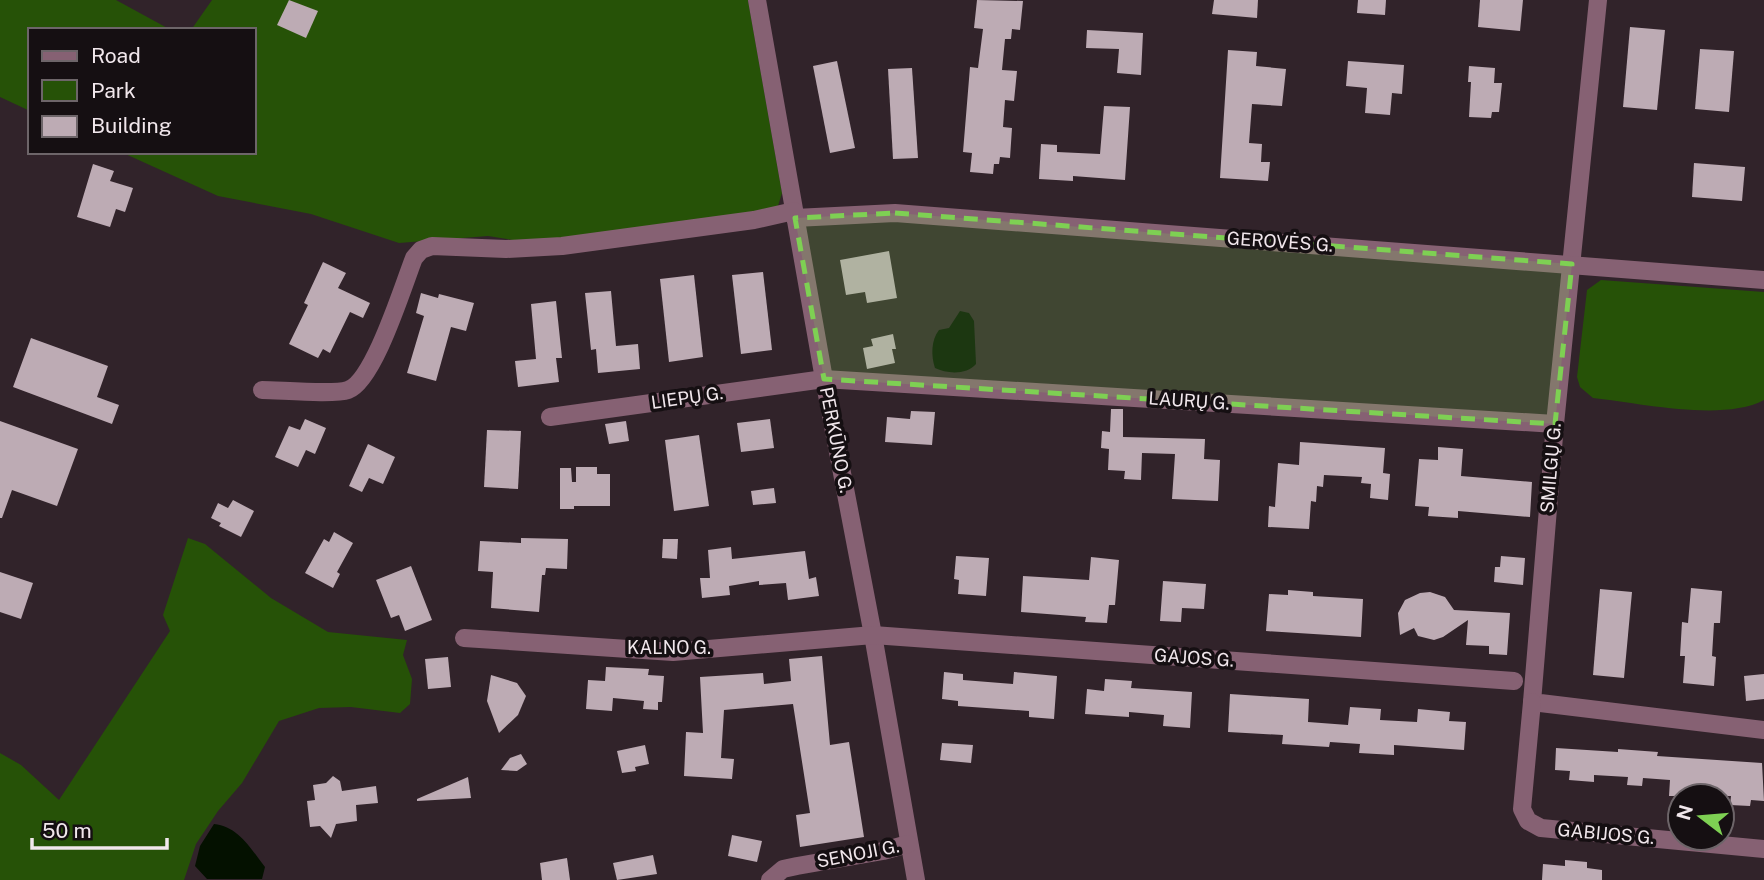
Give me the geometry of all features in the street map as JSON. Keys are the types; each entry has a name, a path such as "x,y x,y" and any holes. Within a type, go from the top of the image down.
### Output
{"street":[{"name":"PERKŪNO G.","path":"757,0 916,880"},
{"name":"SMILGŲ G.","path":"1532,702 1555,424 1598,0"},
{"name":"GEROVĖS G.","path":"261,390 345,391 358,386 373,361 414,258 421,250 432,246 506,249 562,246 795,215 895,213 1764,280"},
{"name":"LIEPŲ G.","path":"550,417 824,379"},
{"name":"LAURŲ G.","path":"824,379 1555,424"},
{"name":"KALNO G.","path":"464,638 673,652 873,635"},
{"name":"GAJOS G.","path":"873,635 1514,681"},
{"path":"1532,702 1764,730"},
{"name":"GABIJOS G.","path":"1532,702 1522,808 1528,821 1542,828 1764,849"},
{"name":"SENOJI G.","path":"770,880 783,869 908,844"}],"highlighted area":[{"path":"895,213 1572,264 1555,424 824,379 795,218"}],"green space":[{"path":"0,0 116,0 167,28 28,28 28,110 0,97"},
{"path":"212,0 748,0 782,193 777,209 576,239 513,240 488,236 399,243 311,214 218,196 125,154 256,154 256,28 192,28"},
{"path":"1601,280 1764,292 1764,400 1727,410 1704,410 1593,398 1580,387 1577,377 1587,290"},
{"path":"188,538 205,544 271,598 328,632 407,640 403,655 412,679 410,704 400,713 351,707 319,708 279,721 242,783 218,811 196,844 184,880 0,880 0,753 21,765 59,800 170,631 163,615"}],"shaded area":[{"path":"960,311 969,313 974,321 976,364 962,372 940,370 935,368 933,358 934,338 939,330 949,328"},
{"path":"214,824 230,829 249,846 265,867 262,879 207,879 195,866 200,846"}],"building":[{"path":"289,0 318,11 306,38 277,25"},
{"path":"977,0 1023,1 1020,30 1012,29 1011,39 1005,39 1002,70 1017,71 1014,101 1005,100 1003,127 1012,128 1010,158 1000,157 999,164 994,164 993,174 970,172 972,153 963,152 970,67 978,68 983,29 974,28"},
{"path":"1214,0 1258,0 1257,18 1212,14"},
{"path":"1358,0 1386,0 1385,15 1357,13"},
{"path":"1480,0 1523,0 1520,31 1478,27"},
{"path":"1630,27 1665,30 1657,110 1623,107"},
{"path":"1087,30 1143,33 1141,75 1117,73 1119,49 1086,48"},
{"path":"1700,49 1734,51 1729,112 1695,109"},
{"path":"1228,50 1257,52 1256,66 1286,69 1282,106 1252,104 1249,143 1262,144 1261,162 1270,162 1268,181 1220,178"},
{"path":"837,61 855,148 830,153 813,66"},
{"path":"1348,61 1404,65 1402,94 1392,93 1390,115 1365,113 1367,88 1346,86"},
{"path":"1469,66 1495,68 1494,83 1502,83 1499,112 1492,112 1491,118 1469,117"},
{"path":"912,68 918,158 893,159 888,69"},
{"path":"1104,106 1130,107 1125,180 1073,176 1073,181 1039,179 1041,144 1057,145 1057,152 1100,154"},
{"path":"1694,163 1745,167 1742,201 1692,197"},
{"path":"93,164 114,171 110,181 133,188 125,212 116,209 110,227 77,217"},
{"path":"889,251 897,298 867,303 865,292 846,295 840,260"},
{"path":"323,262 346,273 338,288 370,303 363,318 350,312 330,353 323,349 318,358 289,344 308,305 304,303"},
{"path":"763,272 772,350 741,354 732,275"},
{"path":"694,275 703,357 669,362 660,279"},
{"path":"611,291 616,346 638,344 640,369 598,373 596,349 591,350 585,293"},
{"path":"421,293 438,298 439,294 474,303 466,331 451,327 436,381 407,373 424,316 416,313"},
{"path":"556,301 562,358 556,358 559,382 518,387 515,361 536,359 531,304"},
{"path":"893,334 895,363 867,369 863,348 873,346 871,339"},
{"path":"31,338 108,366 97,397 119,405 112,424 13,387"},
{"path":"1111,409 1123,409 1123,437 1205,439 1204,459 1220,460 1218,501 1172,499 1175,454 1142,453 1141,480 1124,479 1125,471 1108,470 1109,449 1101,448 1102,431 1110,432"},
{"path":"911,411 935,412 932,445 885,442 887,417 910,419"},
{"path":"305,419 326,428 315,454 306,450 298,467 275,457 289,426 300,430"},
{"path":"770,419 774,448 741,452 737,423"},
{"path":"0,421 78,449 57,506 12,490 0,518"},
{"path":"626,421 629,441 609,444 605,424"},
{"path":"487,430 521,431 518,489 484,487"},
{"path":"699,435 709,506 674,511 665,440"},
{"path":"1300,442 1385,448 1383,473 1390,474 1388,500 1370,498 1371,484 1361,483 1362,477 1324,475 1323,487 1317,486 1316,502 1311,501 1309,529 1268,527 1269,506 1275,507 1278,463 1299,465"},
{"path":"368,444 395,457 383,484 369,478 362,492 349,486"},
{"path":"1438,447 1463,449 1461,476 1532,482 1530,517 1458,511 1458,518 1428,516 1429,507 1415,506 1419,459 1438,460"},
{"path":"576,467 597,467 597,474 610,474 610,506 574,506 574,509 560,509 560,468 571,468 572,482 576,482"},
{"path":"774,488 776,503 753,505 751,491"},
{"path":"233,500 254,511 241,537 219,526 221,523 211,518 218,503 228,508"},
{"path":"334,532 353,543 337,572 340,574 333,588 305,573 324,539 329,542"},
{"path":"521,538 568,539 567,569 546,568 545,575 542,575 539,612 491,608 493,572 478,571 480,541 521,543"},
{"path":"663,539 678,539 677,559 662,558"},
{"path":"731,547 732,559 805,551 809,579 816,577 819,596 788,600 786,583 759,585 759,581 729,586 730,595 702,598 700,578 710,578 708,550"},
{"path":"956,556 989,558 986,596 958,594 959,580 954,579"},
{"path":"1501,556 1525,558 1523,585 1494,582 1495,567 1500,567"},
{"path":"1091,557 1119,560 1115,605 1109,605 1107,623 1085,622 1086,617 1021,612 1023,576 1089,580"},
{"path":"411,566 432,620 405,631 399,615 391,618 376,580"},
{"path":"0,572 33,583 21,619 0,612"},
{"path":"1163,581 1206,584 1204,609 1182,608 1181,622 1160,621"},
{"path":"1691,588 1722,591 1720,623 1714,623 1714,686 1683,683 1685,656 1680,656 1682,622 1688,623"},
{"path":"1600,589 1632,592 1624,678 1593,675"},
{"path":"1288,590 1313,592 1313,596 1363,599 1361,637 1266,631 1269,594 1288,595"},
{"path":"1430,592 1445,597 1454,610 1510,613 1507,655 1489,654 1489,646 1466,645 1468,620 1434,640 1418,636 1414,628 1400,635 1398,613 1405,600"},
{"path":"822,656 830,745 849,742 864,837 800,847 796,815 810,813 793,704 724,710 721,758 734,759 732,779 684,776 686,732 703,733 700,677 763,673 764,684 791,681 789,659"},
{"path":"448,657 451,687 428,689 425,659"},
{"path":"606,667 649,669 648,675 664,676 662,702 658,702 658,710 643,709 644,701 613,698 612,711 586,709 588,680 605,681"},
{"path":"944,672 963,674 963,680 1013,684 1014,672 1057,676 1054,719 1029,717 1029,711 958,706 958,701 942,699"},
{"path":"1764,674 1764,699 1746,701 1744,676"},
{"path":"491,675 517,683 526,696 518,715 499,733 487,701"},
{"path":"1105,679 1132,681 1131,688 1192,692 1190,728 1163,726 1164,715 1129,712 1129,717 1085,714 1087,689 1104,691"},
{"path":"1230,694 1309,699 1308,722 1348,725 1350,707 1381,709 1380,720 1417,722 1418,709 1450,712 1449,721 1466,722 1464,750 1394,745 1394,755 1359,753 1360,744 1330,742 1329,747 1282,744 1283,735 1228,732"},
{"path":"942,743 973,745 971,763 940,760"},
{"path":"645,745 649,764 635,767 636,771 622,773 617,751"},
{"path":"1556,748 1618,752 1618,749 1658,752 1657,756 1762,763 1764,801 1751,800 1750,806 1736,805 1736,782 1670,782 1643,778 1642,786 1627,785 1628,777 1594,775 1594,782 1569,780 1570,771 1555,770"},
{"path":"521,754 527,764 517,771 501,770 510,758"},
{"path":"333,776 340,781 342,791 376,786 378,803 356,805 357,821 336,824 331,838 320,826 310,827 307,801 315,800 313,785 326,783"},
{"path":"468,777 471,798 417,801 417,799"},
{"path":"732,835 762,841 757,862 728,856"},
{"path":"653,855 657,874 617,880 613,863"},
{"path":"567,858 570,880 542,880 540,863"},
{"path":"1565,860 1587,862 1587,868 1602,870 1602,880 1542,880 1543,864 1565,866"}]}
